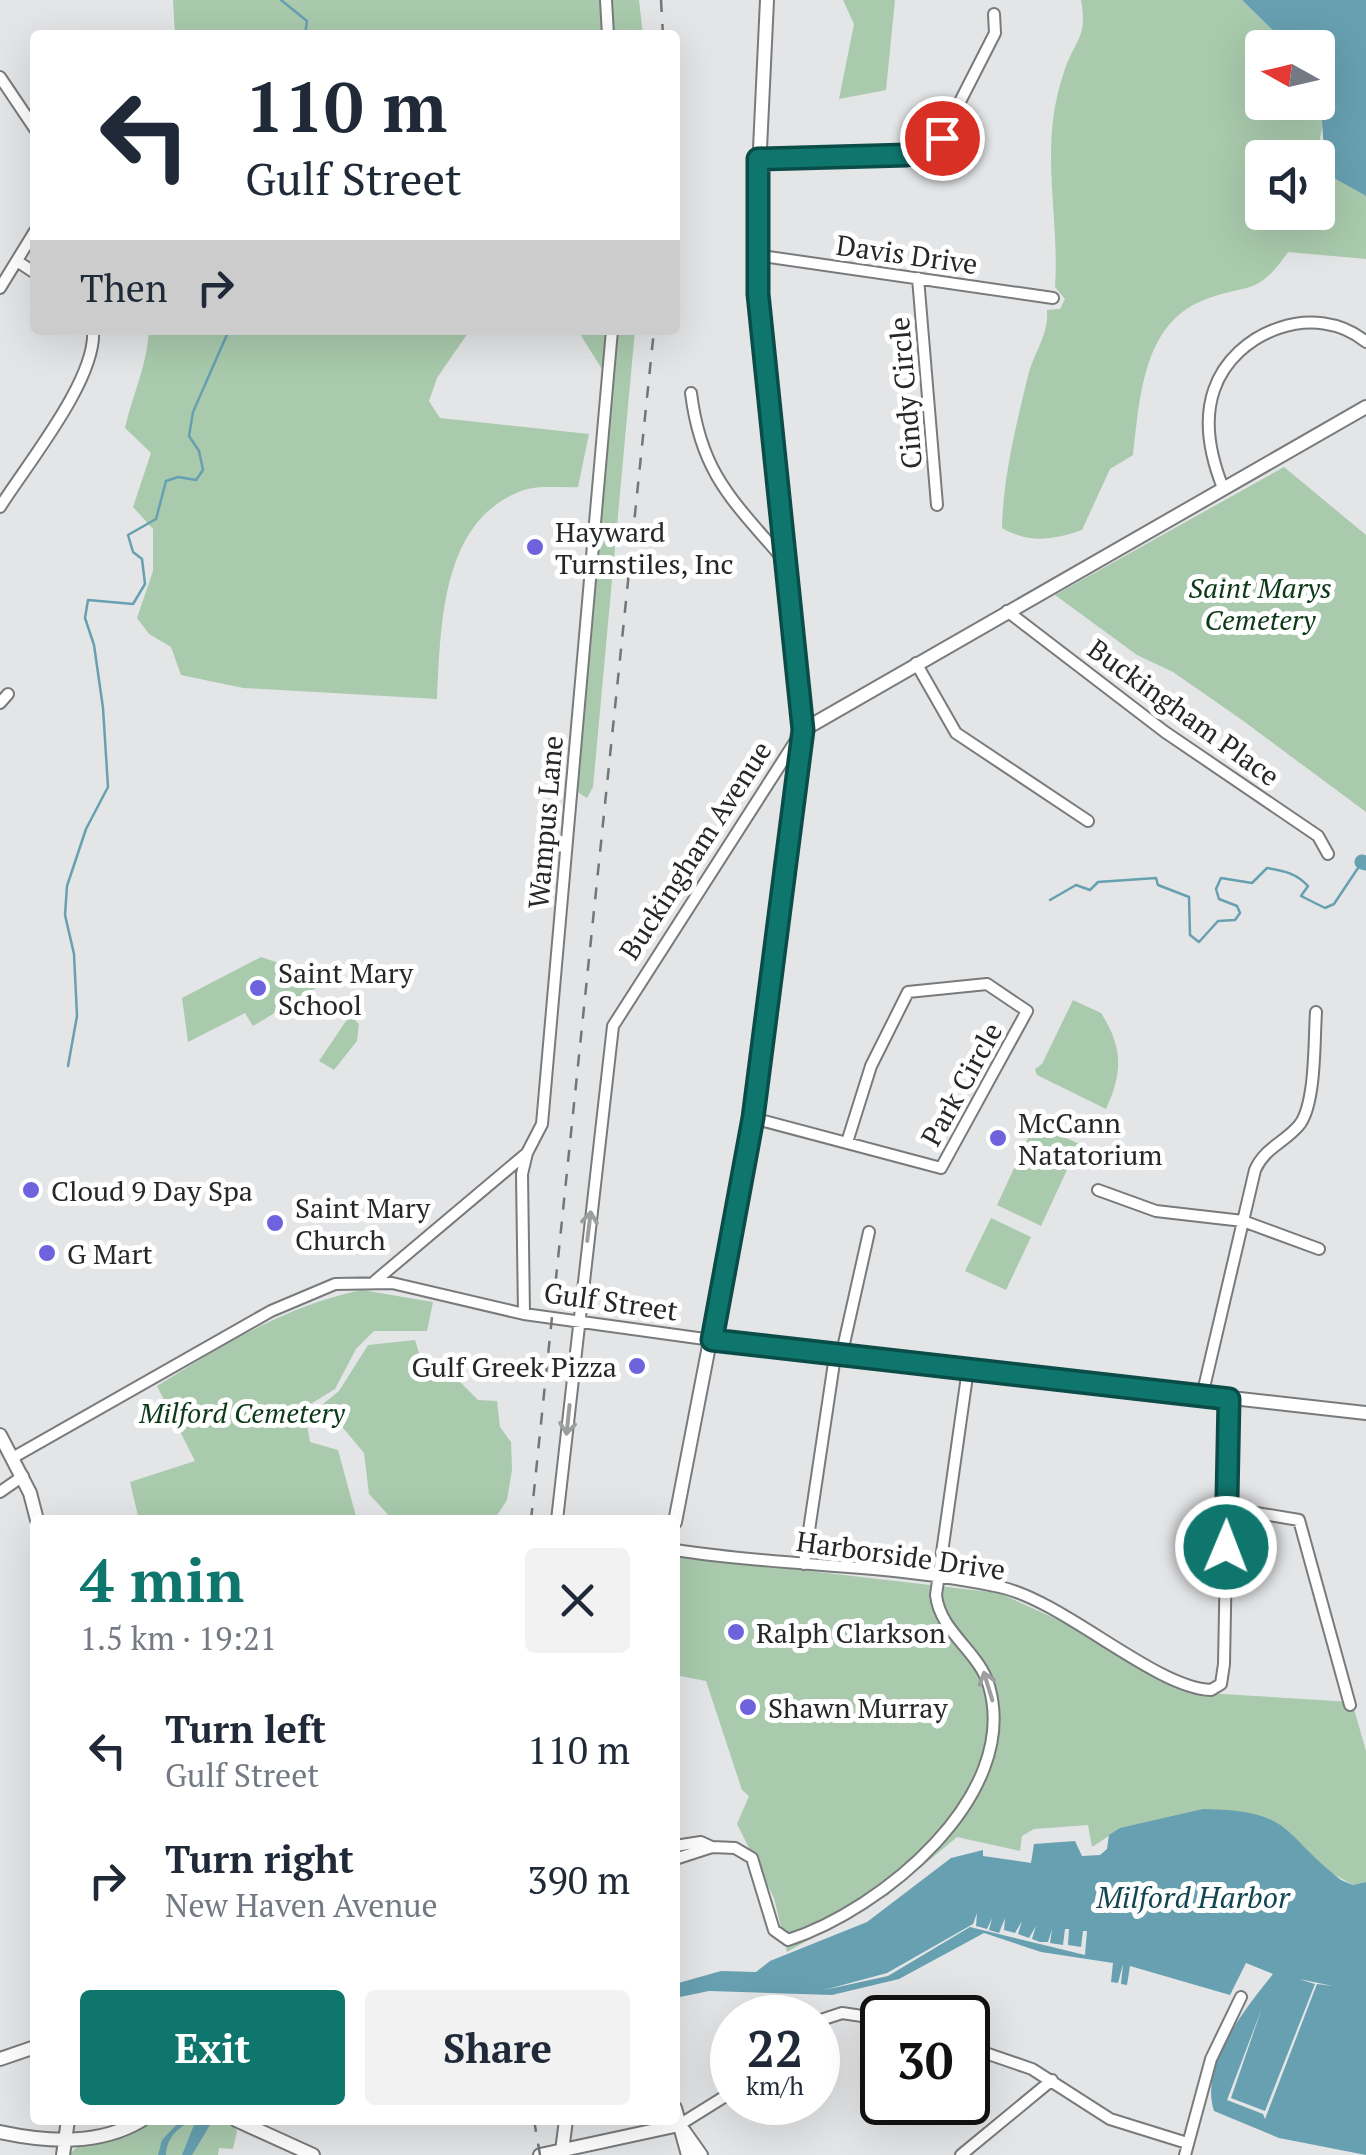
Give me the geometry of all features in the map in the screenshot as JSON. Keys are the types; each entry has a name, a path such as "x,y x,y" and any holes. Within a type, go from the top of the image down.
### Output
{"main road":[{"path":"676,1515 753,1118 803,730 755,255 767,0"},
{"name":"Buckingham Avenue","path":"803,730 1366,407"},
{"name":"Gulf Street","path":"712,1340 1366,1413"},
{"path":"0,1435 23,1476 35,1515"},
{"path":"0,2059 30,2049"},
{"path":"0,2132 64,2148 132,2125"},
{"path":"247,2125 312,2155"},
{"path":"562,2153 565,2125"},
{"path":"540,2155 679,2125"},
{"path":"679,2125 688,2155"},
{"path":"679,2125 701,2155"}],"street":[{"path":"606,0 608,30"},
{"path":"758,159 907,155 932,147 942,138 995,33 994,14"},
{"path":"0,77 30,122"},
{"path":"0,288 30,239"},
{"name":"Davis Drive","path":"755,255 1053,298"},
{"path":"17,261 30,270"},
{"name":"Cindy Circle","path":"918,278 937,505"},
{"path":"1223,488 1209,434 1209,412 1220,377 1238,354 1263,335 1296,324 1338,326 1366,342"},
{"path":"0,507 81,379 93,350 93,335"},
{"name":"Wampus Lane","path":"524,1314 521,1195 527,1153 542,1124 612,335"},
{"path":"690,393 696,435 709,466 783,560"},
{"name":"Buckingham Place","path":"1006,611 1165,732 1318,836 1328,854"},
{"path":"916,662 956,733 1088,821"},
{"name":"Buckingham Avenue","path":"558,1515 615,1019 803,730"},
{"name":"Park Circle","path":"987,984 1027,1011 941,1168 848,1140 871,1066 908,992 987,984"},
{"path":"1202,1396 1258,1164 1300,1124 1308,1105 1316,1012"},
{"path":"753,1118 848,1140"},
{"path":"375,1280 527,1153"},
{"path":"1098,1190 1156,1211 1243,1221 1319,1249"},
{"path":"804,1564 838,1356 869,1232"},
{"name":"Gulf Street","path":"14,1457 298,1297 336,1284 375,1280 524,1314 712,1340"},
{"path":"680,1845 701,1842 735,1848 752,1858 774,1930 788,1940 857,1904 916,1862 941,1836 980,1780 994,1741 993,1702 976,1657 941,1615 938,1580 968,1370"},
{"path":"1229,1399 1227,1508 1299,1520 1350,1705"},
{"path":"1,1489 23,1476"},
{"name":"Harborside Drive","path":"680,1551 1006,1588 1187,1686 1208,1690 1217,1687 1224,1664 1227,1508"},
{"path":"680,1858 712,1846"},
{"path":"990,2056 1052,2080 1096,2113 1186,2149 1211,2059 1241,1997"},
{"path":"961,2155 1052,2080"},
{"path":"680,2124 710,2106"}],"green space":[{"path":"173,0 639,0 642,30 175,30"},
{"path":"843,0 895,0 886,90 839,99 854,24"},
{"path":"1081,0 1242,0 1273,30 1245,30 1245,120 1324,120 1320,140 1245,140 1245,230 1335,230 1335,178 1366,196 1366,259 1288,252 1259,283 1204,300 1183,311 1168,326 1148,366 1133,455 1110,469 1082,530 1051,538 1032,538 1002,528 1003,509 1015,432 1028,376 1046,327 1047,310 1060,309 1065,299 1055,287 1052,127 1064,72 1082,31"},
{"path":"149,335 467,335 437,378 429,401 440,418 589,434 578,487 530,488 496,504 476,525 461,550 444,609 437,699 243,688 181,675 171,647 149,634 137,618 153,571 153,529 133,507 151,453 125,428"},
{"path":"581,335 635,335 593,787 587,798 573,789 610,382"},
{"name":"Saint Marys Cemetery","path":"1284,467 1366,535 1366,812 1242,720 1173,672 1137,655 1055,595"},
{"path":"261,957 329,980 253,1026 245,1013 188,1042 182,998"},
{"path":"1073,1000 1101,1013 1117,1049 1118,1071 1106,1109 1037,1075 1035,1069 1042,1064"},
{"path":"350,1015 359,1024 357,1041 334,1070 319,1061"},
{"path":"1035,1123 1079,1144 1041,1226 997,1205"},
{"path":"991,1218 1031,1237 1006,1290 965,1271"},
{"name":"Milford Cemetery","path":"362,1290 433,1302 427,1331 374,1331 356,1349 335,1389 304,1408 310,1442 338,1450 356,1515 138,1515 130,1482 195,1461 157,1386 281,1316"},
{"path":"415,1340 423,1366 452,1374 478,1400 497,1401 500,1427 511,1442 512,1470 507,1500 497,1515 388,1515 369,1494 364,1453 323,1404 339,1391 368,1345"},
{"path":"680,1556 999,1593 1072,1626 1190,1692 1352,1702 1366,1751 1366,1882 1353,1885 1330,1872 1134,1827 1121,1828 1092,1847 1088,1825 1034,1829 1022,1836 1020,1851 957,1837 888,1895 787,1952 774,1898 737,1824 749,1796 742,1790 706,1681 680,1676"},
{"path":"121,2125 232,2125 237,2131 233,2149 219,2148 218,2155 68,2155 81,2144 109,2138"}],"water":[{"path":"1242,0 1366,0 1366,196 1335,179 1335,140 1323,140 1322,120 1335,120 1335,30 1273,30"},
{"name":"Milford Harbor","path":"1203,1809 1255,1814 1283,1827 1341,1880 1353,1885 1366,1882 1366,2155 1279,2138 1214,2111 1211,2093 1219,2056 1239,2020 1273,1974 1246,1963 1230,1995 1130,1966 1127,1985 1121,1984 1123,1964 1118,1983 1111,1982 1113,1963 1041,1952 984,1933 899,1979 832,1995 709,1991 680,1997 680,1983 721,1971 756,1972 770,1961 867,1922 951,1858 983,1850 983,1856 1031,1863 1034,1844 1075,1841 1082,1856 1100,1855 1107,1849 1109,1835 1120,1828"},
{"path":"176,2125 184,2125 169,2142 166,2155 158,2155 162,2140"},
{"path":"194,2125 210,2125 192,2155 182,2155"}],"pier":[{"path":"977,1913 976,1926 987,1929 992,1918 989,1930 999,1933 1005,1918 1004,1930 1015,1933 1022,1921 1018,1934 1029,1938 1036,1926 1032,1939 1040,1942 1048,1942 1052,1929 1050,1943 1063,1945 1065,1929 1069,1929 1068,1945 1081,1947 1083,1931 1087,1931 1085,1955 970,1927 888,1976 824,1990 887,1973 973,1924"},
{"path":"1299,1979 1333,1986 1317,1984 1265,2119 1263,2114 1227,2100 1262,2008 1231,2098 1265,2111 1315,1984"}],"waterway":[{"path":"281,0 307,21 306,30"},
{"path":"68,1066 77,1016 74,954 65,915 67,886 86,829 108,787 103,708 94,645 85,618 88,600 133,604 145,584 142,559 133,552 128,535 156,519 166,481 178,477 196,480 203,470 199,451 189,436 193,412 227,335"},
{"path":"1050,900 1076,885 1090,890 1098,882 1156,878 1158,885 1189,897 1190,935 1199,942 1218,921 1235,920 1240,913 1237,906 1219,899 1216,889 1221,878 1252,883 1267,868 1284,872 1308,886 1301,896 1325,908 1334,904 1362,862"},
{"path":"1362,862 1366,863"}],"railway":[{"path":"661,0 663,30"},
{"path":"532,1515 653,335"},
{"path":"535,2125 540,2155"}],"place":[{"name":"Hayward Turnstiles, Inc","path":"535,547"},
{"name":"Saint Mary School","path":"258,988"},
{"name":"McCann Natatorium","path":"998,1138"},
{"name":"Cloud 9 Day Spa","path":"31,1190"},
{"name":"Saint Mary Church","path":"275,1223"},
{"name":"G Mart","path":"47,1253"},
{"name":"Gulf Greek Pizza","path":"637,1366"},
{"name":"Ralph Clarkson","path":"736,1632"},
{"name":"Shawn Murray","path":"748,1707"}],"route":[{"path":"942,138 921,153 907,155 758,159 758,294 803,730 753,1118 712,1340 1229,1399 1226,1547"}]}
